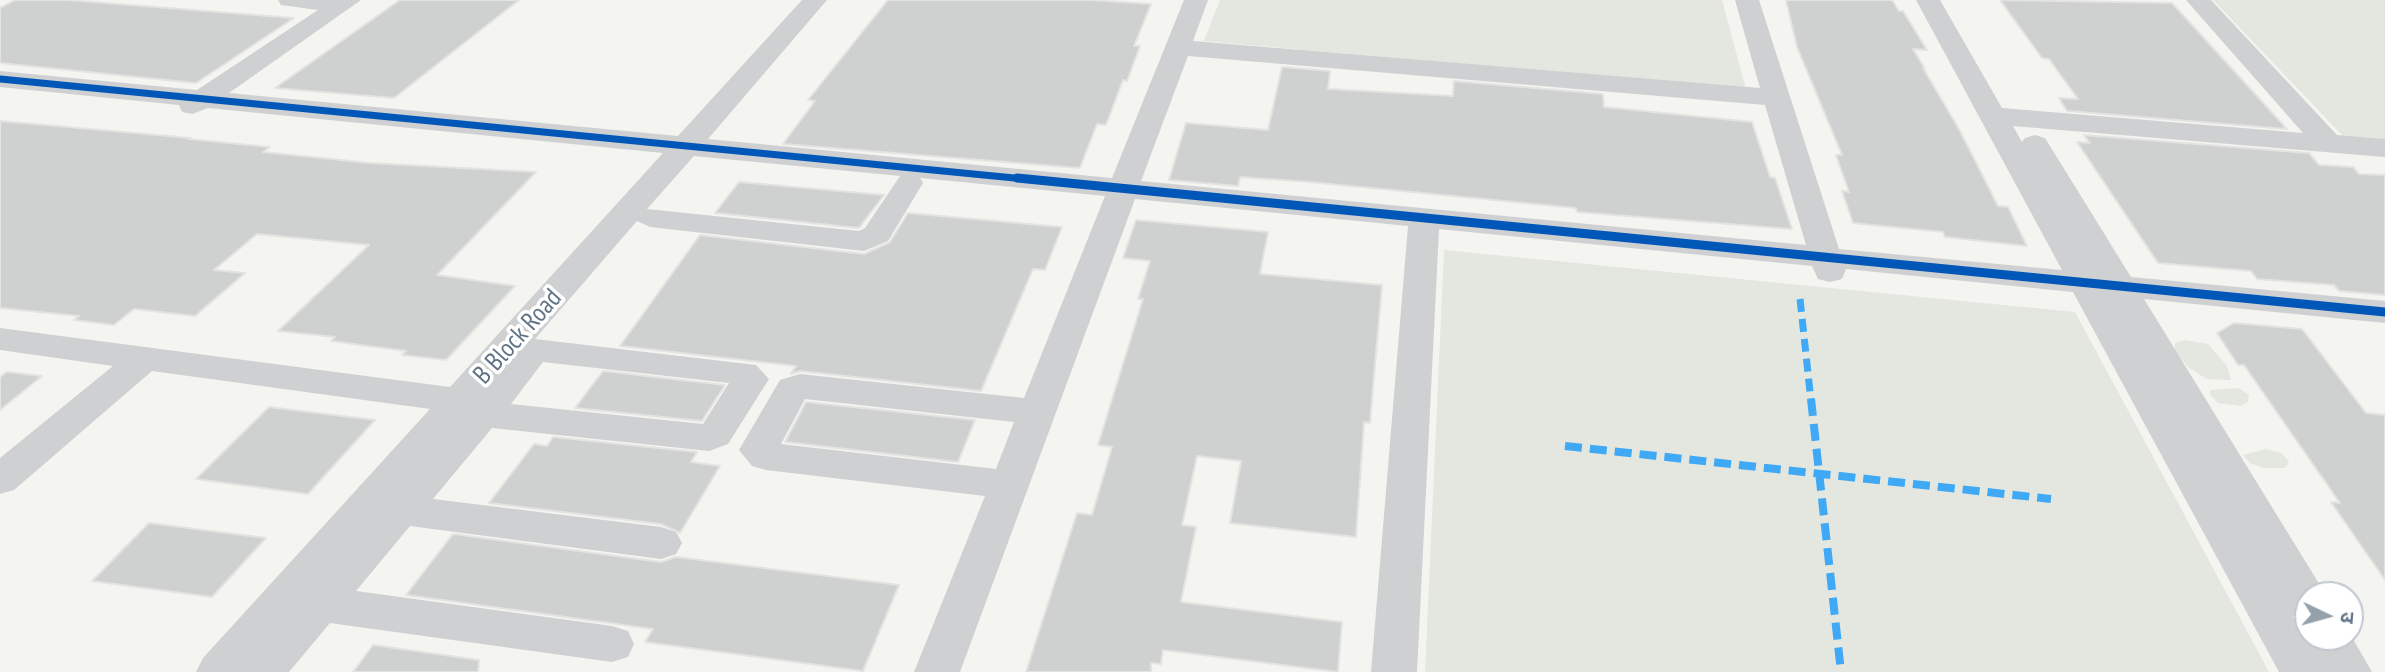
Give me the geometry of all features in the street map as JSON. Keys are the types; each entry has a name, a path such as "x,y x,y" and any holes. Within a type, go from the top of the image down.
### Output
{"street":[{"path":"290,0 345,2"},
{"name":"B Block Road","path":"262,672 401,510 478,406 692,154 815,0"},
{"name":"B Block Road","path":"219,672 478,406 537,350 650,218 692,154 835,0"},
{"path":"937,672 1196,0"},
{"path":"1747,0 1828,265"},
{"path":"1928,0 2006,117 2107,292 2302,672"},
{"path":"1949,0 2006,117"},
{"path":"2198,0 2328,144"},
{"path":"192,106 345,2"},
{"path":"1178,47 1777,98"},
{"path":"3,85 192,106 2107,292 2385,312"},
{"path":"2006,117 2385,148"},
{"path":"692,154 908,183 1120,196"},
{"path":"650,218 863,241 877,234 908,183"},
{"path":"1394,672 1424,226"},
{"path":"2107,292 2385,327"},
{"path":"2107,292 2294,581"},
{"path":"0,339 709,439 715,435 751,379 743,373 537,350"},
{"path":"0,480 143,359"},
{"path":"1009,485 766,456 758,450 787,398 793,389 800,386 1037,412"},
{"path":"401,510 661,543"},
{"path":"320,604 612,645"},
{"path":"2336,651 2349,672"}],"shaded area":[{"path":"1220,0 1722,0 1746,89 1204,41"},
{"path":"2213,0 2385,0 2385,139 2343,136"},
{"path":"1444,250 2075,312 2269,672 1425,672"},
{"path":"2186,340 2208,344 2227,366 2231,380 2207,379 2189,368 2175,352 2175,343"},
{"path":"2238,388 2249,395 2248,402 2241,406 2218,403 2210,395 2210,390"},
{"path":"2266,449 2282,453 2289,462 2285,468 2264,468 2250,463 2243,455"}],"building":[{"path":"15,0 68,0 294,18 196,83 0,63 0,8"},
{"path":"400,0 519,0 394,98 275,88"},
{"path":"888,0 1090,0 1151,4 1134,46 1140,46 1127,81 1123,80 1106,125 1097,124 1080,168 783,144 815,101 808,100"},
{"path":"1786,0 1892,0 1899,11 1903,11 1927,50 1913,49 1925,69 1923,68 1960,131 1998,206 2008,207 2027,246 1945,237 1943,232 1853,223 1842,191 1849,192 1836,155 1842,155 1797,47"},
{"path":"2000,0 2172,3 2287,129 2067,111 2059,98 2078,99 2049,59 2042,58"},
{"path":"1282,67 1330,71 1328,89 1453,96 1454,81 1603,94 1604,107 1752,122 1770,177 1775,178 1792,229 1577,212 1576,208 1310,182 1240,177 1238,186 1169,180 1186,123 1268,130"},
{"path":"0,121 191,138 188,139 270,147 263,152 370,163 536,172 437,275 515,286 446,360 402,355 406,351 331,341 335,337 278,331 369,245 257,234 214,270 245,273 195,316 134,309 114,325 74,320 79,316 0,308"},
{"path":"2084,135 2309,153 2319,165 2353,167 2359,174 2385,175 2385,295 2339,291 2334,285 2257,279 2251,271 2158,263 2077,142 2090,143"},
{"path":"739,182 884,195 859,228 715,213"},
{"path":"908,213 1062,227 1045,270 1033,269 981,391 800,371 791,374 796,366 620,346 700,235 864,254 890,242"},
{"path":"1136,220 1268,232 1260,274 1382,285 1370,423 1364,422 1356,537 1230,523 1241,461 1197,456 1182,525 1196,527 1181,602 1342,622 1338,672 1163,650 1161,664 1151,663 1151,672 1026,672 1077,513 1092,515 1112,447 1098,445 1143,299 1138,299 1150,261 1123,258"},
{"path":"2234,323 2302,329 2366,413 2385,415 2385,580 2331,502 2340,503 2244,365 2238,365 2217,333"},
{"path":"603,371 725,385 702,421 575,408"},
{"path":"7,372 42,376 0,410 0,377"},
{"path":"806,402 975,420 958,462 785,442"},
{"path":"269,407 375,420 308,494 196,479"},
{"path":"553,437 697,452 691,462 720,466 680,533 661,524 489,503 534,444 547,446"},
{"path":"149,523 266,538 212,597 92,581"},
{"path":"453,534 661,562 676,557 899,585 863,671 645,642 653,629 406,595"},
{"path":"373,645 479,660 478,672 353,672"}],"marked path":[{"path":"1800,299 1841,672"},
{"path":"1565,446 2051,499"}],"cycle path":[{"path":"0,79 2385,312"}]}
